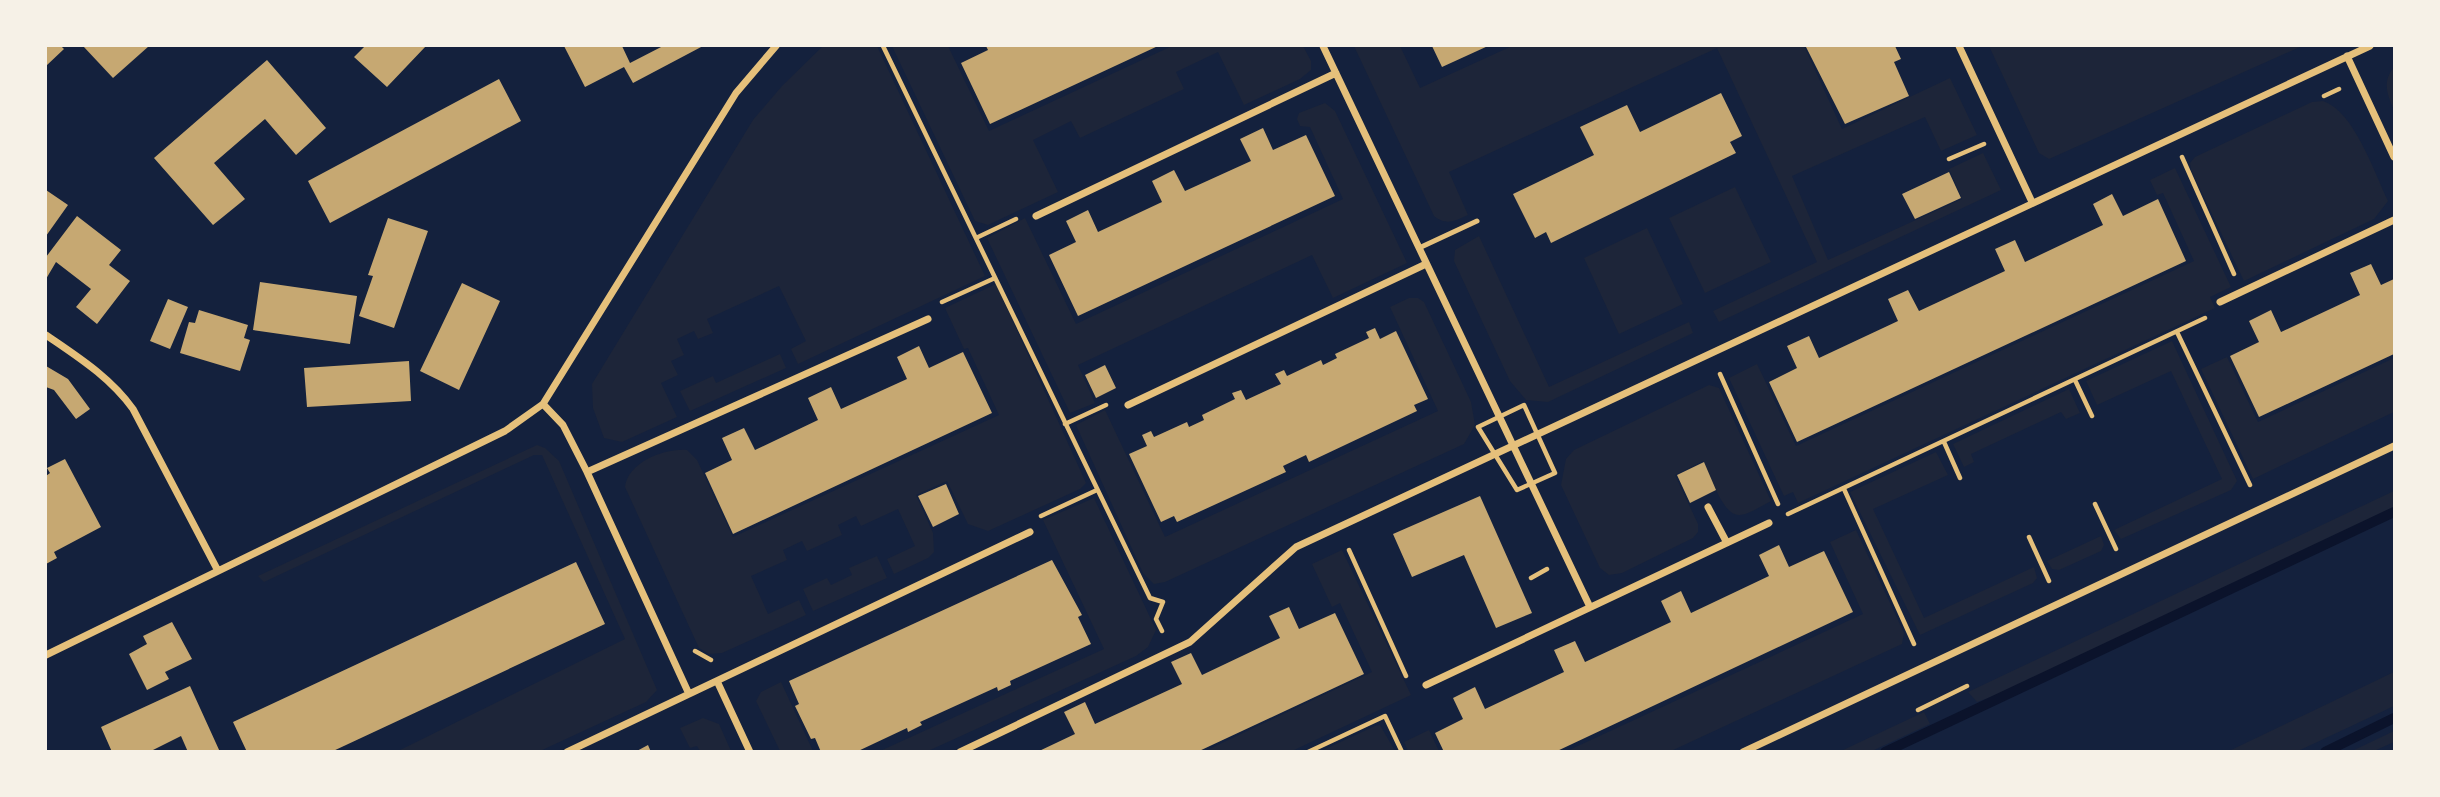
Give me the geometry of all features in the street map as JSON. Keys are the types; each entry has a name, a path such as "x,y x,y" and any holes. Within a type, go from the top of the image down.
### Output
{"street":[{"path":"46,655 217,569 505,431 543,404 736,93 776,46"},
{"path":"1323,46 1590,607"},
{"path":"1959,46 2032,202"},
{"path":"960,751 1190,642 1296,547 2370,46"},
{"path":"2347,56 2395,158"},
{"path":"1036,216 1336,73"},
{"path":"2220,302 2395,220"},
{"path":"1128,405 1426,264"},
{"path":"587,471 928,319"},
{"path":"46,335 100,372 121,392 133,409 217,569"},
{"path":"543,404 563,425 587,471 689,694"},
{"path":"1743,751 2395,446"},
{"path":"1708,507 1727,543"},
{"path":"1426,685 1769,523"},
{"path":"567,751 1030,532"},
{"path":"717,681 750,751"}],"lane":[{"path":"1419,248 1477,220"}],"path":[{"path":"883,46 1150,598 1163,602 1156,619 1171,652"},
{"path":"1948,159 1984,144"},
{"path":"2181,156 2242,292"},
{"path":"976,238 1026,215 1036,216"},
{"path":"928,319 943,301 995,278"},
{"path":"1720,374 1783,516 2215,313 2220,302"},
{"path":"2176,332 2250,485"},
{"path":"2075,380 2092,416"},
{"path":"1065,424 1111,402 1128,405"},
{"path":"1944,442 1960,478"},
{"path":"1844,489 1914,644"},
{"path":"1030,532 1042,514 1097,490"},
{"path":"2095,504 2116,549"},
{"path":"2029,537 2049,581"},
{"path":"1349,550 1413,690 1426,685"},
{"path":"1531,578 1551,567"},
{"path":"1918,710 1967,686"},
{"path":"1308,751 1385,716 1402,751"}],"shaded area":[{"path":"823,46 877,46 985,276 798,364 791,349 806,341 779,286 707,319 713,333 698,339 694,331 677,339 684,355 671,361 678,375 661,383 677,417 622,442 604,438 593,408 592,384 753,120 782,86"},
{"path":"892,46 948,46 989,131 1172,46 1303,46 1311,61 1311,70 1300,79 1244,105 1218,52 1176,72 1184,89 1080,138 1071,121 1033,140 1058,192 988,225 975,221"},
{"path":"1354,46 1400,46 1420,88 1512,46 1804,46 1842,129 1950,78 1977,135 1941,151 1925,117 1792,176 1828,260 1962,199 1949,169 1983,153 2001,190 1719,322 1713,311 1817,262 1717,48 1449,172 1468,215 1447,222 1434,216"},
{"path":"1989,46 2302,46 2049,159 2039,153"},
{"path":"2394,67 2394,110 2387,83"},
{"path":"2323,101 2334,107 2353,129 2388,201 2374,219 2244,281 2190,163 2195,157 2312,102"},
{"path":"1325,103 1335,111 1407,263 1333,298 1312,255 1078,365 1095,403 1070,413 987,238 1025,218 1076,324 1343,199 1310,127 1300,126 1297,119 1299,113"},
{"path":"2175,168 2231,287 2210,297 2215,308 1798,503 1793,492 1784,496 1729,378 1757,364 1796,446 2194,261 2163,193 2157,195 2150,180"},
{"path":"1735,187 1771,262 1705,293 1669,218"},
{"path":"1647,228 1683,304 1619,334 1584,258"},
{"path":"1479,236 1549,387 1689,322 1693,333 1548,402 1526,400 1510,381 1454,261 1455,250"},
{"path":"996,284 1086,483 1080,489 988,531 968,524 947,481 916,495 933,533 934,552 928,558 894,574 887,559 915,546 898,509 861,526 856,516 838,525 842,535 807,551 802,541 783,550 787,560 751,576 768,614 799,600 806,615 722,653 709,654 699,648 625,487 633,470 659,454 687,450 697,460 733,537 999,415 968,348 964,349 945,308"},
{"path":"1409,298 1418,298 1424,302 1471,402 1475,425 1464,444 1165,582 1154,584 1143,573 1076,425 1105,410 1165,537 1438,411 1390,307"},
{"path":"2172,341 2237,481 2231,490 2121,539 2114,530 2222,479 2171,371 2097,405 2086,381"},
{"path":"780,354 786,368 690,411 680,391 713,376 716,383"},
{"path":"2227,357 2258,422 2394,358 2394,412 2253,479 2201,369"},
{"path":"1709,385 1719,388 1771,501 1748,513 1734,514 1723,502 1703,461 1675,475 1698,524 1698,532 1693,538 1622,573 1609,575 1600,568 1561,485 1566,459 1574,450"},
{"path":"2069,389 2080,413 2066,419 2061,412 1971,454 1974,462 1964,467 1953,444"},
{"path":"537,445 545,448 559,461 657,690 646,702 540,751 398,751 625,639 542,455 534,455 264,582 258,576"},
{"path":"1936,452 1948,475 1873,509 1924,618 2034,567 2037,578 2033,583 1920,635 1850,492"},
{"path":"2394,491 2394,508 1997,695 1977,702 1968,692"},
{"path":"1094,498 1156,630 1148,647 1136,656 928,751 880,751 1104,649 1043,520"},
{"path":"1856,530 1904,633 1902,644 1671,751 1567,751 1863,614 1830,542"},
{"path":"2101,536 2104,545 2101,551 2059,570 2052,569 2047,561"},
{"path":"1342,550 1411,695 1292,751 1205,751 1372,672 1340,603 1332,607 1312,564"},
{"path":"877,556 887,578 813,611 803,589 827,578 831,585 852,575 849,568"},
{"path":"2394,672 2394,706 2298,751 2229,751"},
{"path":"781,682 813,751 780,751 756,701 761,692"},
{"path":"1924,712 1930,724 1872,751 1841,751"},
{"path":"703,718 719,724 731,751 700,751 697,746 690,748 680,728"},
{"path":"1380,725 1395,751 1321,751 1375,726"},
{"path":"1429,730 1439,751 1408,751 1404,742"},
{"path":"2394,731 2394,742 2374,751 2352,751"}],"building":[{"path":"46,46 61,46 64,49 46,66"},
{"path":"83,46 149,46 113,78"},
{"path":"365,46 426,46 387,87 354,57"},
{"path":"564,46 622,46 630,63 663,46 703,46 633,83 624,67 585,87"},
{"path":"986,46 1158,46 990,124 961,63 988,50"},
{"path":"1432,46 1488,46 1442,67"},
{"path":"1895,46 1901,59 1894,62 1909,96 1845,124 1806,47"},
{"path":"267,60 326,128 296,155 265,119 214,163 245,199 213,225 154,158"},
{"path":"499,79 521,121 330,223 308,181"},
{"path":"1721,93 1742,136 1730,142 1736,153 1551,243 1546,232 1535,238 1513,194 1594,155 1580,127 1627,105 1640,132"},
{"path":"1263,128 1273,150 1306,135 1335,196 1078,316 1049,255 1076,242 1066,221 1088,210 1098,232 1162,202 1152,181 1174,170 1185,191 1251,161 1240,139"},
{"path":"1949,172 1961,198 1915,219 1902,194"},
{"path":"46,190 68,205 46,236"},
{"path":"2112,194 2123,216 2158,199 2186,261 1797,442 1769,382 1797,368 1787,346 1809,336 1819,358 1898,321 1888,299 1908,290 1919,311 2005,271 1995,249 2015,240 2025,262 2103,225 2093,204"},
{"path":"77,216 121,250 109,265 130,281 97,324 76,307 91,289 56,262 46,279 46,257"},
{"path":"388,218 428,231 394,328 359,316 373,276 368,275"},
{"path":"2371,264 2381,285 2394,279 2394,354 2259,417 2230,356 2259,342 2249,321 2271,310 2281,332 2360,295 2350,273"},
{"path":"260,282 357,296 350,344 253,330"},
{"path":"462,283 500,301 459,390 420,371"},
{"path":"168,299 188,307 170,349 150,341"},
{"path":"199,310 248,325 244,338 250,340 240,371 180,353 189,322 195,323"},
{"path":"1375,328 1380,339 1396,331 1428,399 1414,405 1417,411 1309,462 1306,455 1283,466 1286,472 1177,522 1174,516 1161,522 1129,454 1147,446 1142,435 1151,431 1154,437 1187,422 1189,427 1204,420 1202,415 1235,399 1232,393 1241,390 1246,400 1281,384 1275,374 1284,370 1287,376 1321,360 1323,365 1337,358 1335,354 1369,338 1366,332"},
{"path":"919,346 929,368 963,352 992,413 733,534 705,473 732,460 722,438 744,428 755,450 818,420 808,398 831,387 841,409 907,379 897,357"},
{"path":"409,361 411,401 307,407 304,368"},
{"path":"1105,365 1116,388 1096,398 1085,375"},
{"path":"46,366 68,379 90,409 76,419 54,390 46,387"},
{"path":"65,459 101,527 54,552 57,558 46,564 46,476 50,473 47,468"},
{"path":"1704,462 1716,490 1690,503 1677,475"},
{"path":"946,484 959,514 933,527 918,496"},
{"path":"1480,496 1532,613 1496,628 1464,555 1412,577 1393,534"},
{"path":"1779,545 1789,567 1824,551 1853,612 1555,752 1444,752 1435,733 1463,719 1453,698 1475,687 1485,709 1564,672 1554,650 1575,641 1585,662 1671,622 1661,601 1681,591 1691,613 1769,576 1759,555"},
{"path":"1052,560 1082,615 1078,617 1091,644 1010,681 1011,685 998,691 997,687 920,722 922,725 908,732 907,728 856,752 821,752 815,738 811,739 795,706 799,704 789,681"},
{"path":"576,562 605,624 331,752 247,752 233,722"},
{"path":"1289,607 1299,629 1335,613 1364,674 1197,752 1037,752 1075,734 1064,712 1085,702 1095,724 1182,684 1171,662 1191,653 1202,675 1280,638 1269,616"},
{"path":"172,622 192,659 165,672 169,679 147,690 129,654 147,644 143,636"},
{"path":"190,686 220,752 188,752 181,736 149,752 112,752 101,727"},
{"path":"648,745 651,752 635,752"}],"waterway":[{"path":"1885,752 2394,512"},
{"path":"2325,752 2394,718"}]}
